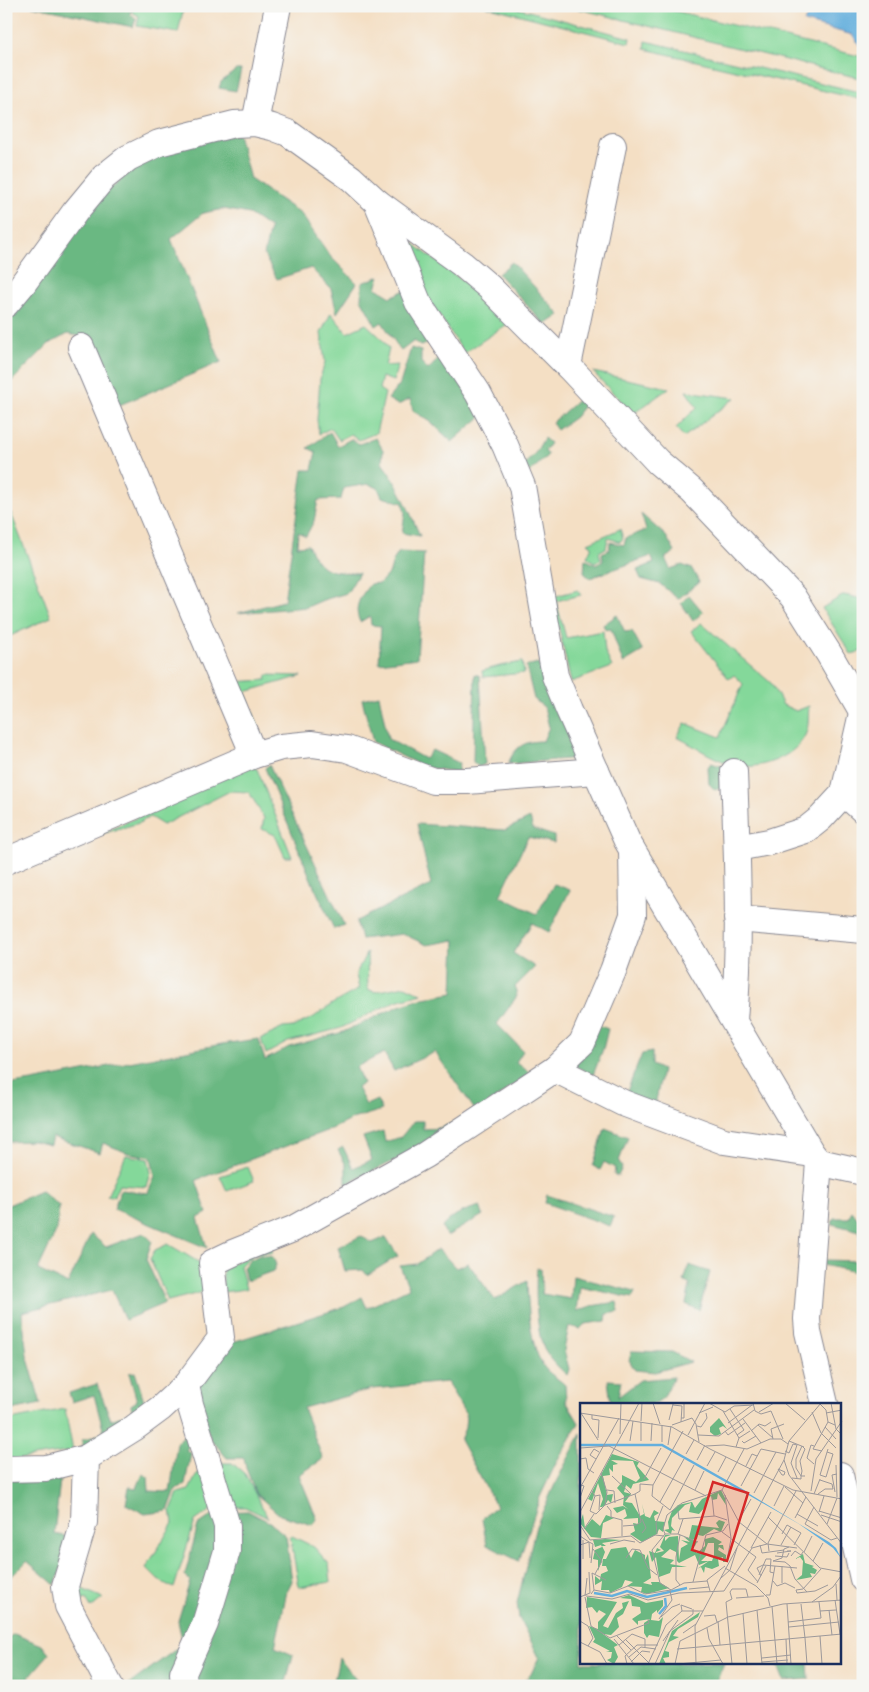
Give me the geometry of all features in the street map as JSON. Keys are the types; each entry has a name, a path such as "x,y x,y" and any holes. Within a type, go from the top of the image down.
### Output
{"street":[{"path":"255,123 278,6"},
{"path":"6,304 75,212 104,177 128,158 159,143 234,124 255,123 280,130 301,141 351,178 377,202 462,264 489,287 568,366 658,462 692,491 793,597 862,705 853,802 821,818 806,830 769,842 737,848"},
{"path":"568,366 613,146"},
{"path":"377,202 418,302 478,392 505,445 522,486 555,676 632,850 815,1158 807,1319 808,1332 825,1403"},
{"path":"81,347 254,755"},
{"path":"6,861 254,755 281,747 312,744 347,749 433,781 466,781 596,771"},
{"path":"734,772 737,919 734,1020"},
{"path":"6,1469 46,1468 86,1458 134,1428 161,1408 186,1385 221,1338 212,1263 293,1228 424,1156 555,1069 582,1042 613,971 630,924 633,915 632,850"},
{"path":"737,919 863,930"},
{"path":"555,1069 623,1103 724,1141 815,1158 863,1172"},
{"path":"184,1686 183,1674 205,1624 227,1551 228,1526 190,1404 186,1385"},
{"path":"86,1458 84,1522 65,1586 68,1606 110,1686"},
{"path":"842,1484 863,1579"}],"green space":[{"path":"32,6 132,6 130,14 136,19 133,27"},
{"path":"133,6 184,6 178,33 137,26 139,16 132,12"},
{"path":"486,6 510,6 630,38 629,43"},
{"path":"567,6 655,6 863,57 863,79"},
{"path":"646,41 863,93 863,100 645,49"},
{"path":"236,70 241,70 236,91 219,88 221,82"},
{"path":"238,134 250,179 301,214 330,256 357,283 337,313 331,289 311,268 277,279 264,255 270,228 249,214 224,209 203,213 171,239 221,362 117,406 84,337 68,334 50,343 6,387 6,323 89,211 129,173 151,159 182,147"},
{"path":"407,239 468,285 509,323 464,353 422,289 402,242"},
{"path":"512,262 560,315 545,325 498,274"},
{"path":"380,276 376,288 391,297 405,290 432,342 421,346 414,341 401,351 382,322 376,326 361,299 362,283"},
{"path":"331,313 347,333 366,324 381,338 389,349 385,366 398,365 393,381 382,377 379,389 385,393 376,433 359,440 351,434 339,440 331,428 319,434 317,420 320,379 325,362 321,333"},
{"path":"411,348 421,351 421,362 428,370 444,353 482,416 452,442 431,422 413,411 410,399 398,405 388,399 400,384"},
{"path":"593,372 669,388 633,414"},
{"path":"686,391 735,398 684,437 676,428 697,407"},
{"path":"580,398 587,402 575,417 557,430 552,423"},
{"path":"330,432 338,446 351,439 359,444 376,438 383,450 382,463 399,489 420,536 402,533 405,513 403,503 382,497 378,488 369,484 344,488 341,499 318,500 314,521 306,536 298,532 297,546 308,545 317,561 328,569 359,573 347,593 307,607 238,613 284,601 303,470 312,470 316,452 308,448"},
{"path":"544,438 550,443 545,451 548,455 530,472 524,465 536,452"},
{"path":"11,513 51,617 6,638 6,515"},
{"path":"641,514 666,536 675,552 665,558 670,569 682,565 692,569 699,582 678,599 660,584 641,579 637,570 654,563 651,556 590,578 584,573 585,559 596,565 603,561 602,553 609,550 610,542 624,545 626,538 646,530"},
{"path":"620,529 623,538 620,542 608,538 606,548 599,552 601,560 594,562 587,557 592,546 588,543"},
{"path":"399,552 424,553 417,658 379,663 381,626 371,625 370,616 360,622 357,607 370,584 380,583 390,572 393,561"},
{"path":"578,590 581,595 556,601 566,638 603,631 605,652 612,667 571,682 552,597"},
{"path":"689,595 703,612 693,621 681,603"},
{"path":"844,595 863,599 863,651 851,654 822,608"},
{"path":"617,615 625,632 632,631 643,651 623,663 611,629 606,630 603,625"},
{"path":"701,623 771,683 783,705 796,711 809,706 806,733 796,748 788,754 769,763 741,766 724,762 677,737 685,723 720,737 743,684 734,675 729,679 691,631"},
{"path":"522,662 524,673 483,677 482,671"},
{"path":"538,663 579,758 508,764 514,753 521,746 531,742 543,741 549,727 544,707 534,699 526,666"},
{"path":"475,674 480,676 485,764 479,767 473,762"},
{"path":"267,675 302,676 245,692 262,736 256,738 232,682 266,680"},
{"path":"379,695 388,739 425,759 432,750 459,763 458,772 424,767 373,742 362,699"},
{"path":"711,763 731,769 726,786 715,790 709,784 708,767"},
{"path":"269,765 344,925 334,929 313,884 265,768"},
{"path":"251,766 257,769 292,857 285,857 275,835 262,829 264,818 249,792 230,791 163,825 150,817 139,823 98,835"},
{"path":"530,818 533,829 554,836 554,843 528,837 500,896 537,914 554,884 570,890 549,932 532,923 513,953 535,967 515,987 517,996 497,1024 523,1051 516,1062 530,1073 477,1113 435,1052 394,1071 384,1053 356,1067 363,1083 357,1088 366,1105 377,1100 382,1110 352,1119 334,1128 196,1180 207,1213 198,1218 207,1248 114,1209 120,1190 148,1193 155,1176 151,1157 128,1153 103,1143 100,1153 52,1137 50,1145 33,1141 6,1142 6,1085 222,1044 258,1039 265,1060 289,1047 343,1032 399,1006 424,998 453,993 455,940 427,945 403,934 361,939 356,921 431,885 417,824 505,830"},
{"path":"367,952 368,989 374,992 405,986 422,994 396,1001 341,1028 288,1042 266,1054 261,1039 283,1028 293,1027 314,1017 332,1004 359,989 356,974"},
{"path":"597,1025 608,1029 593,1075 575,1066"},
{"path":"652,1052 652,1065 662,1070 655,1106 625,1096 642,1054"},
{"path":"459,1120 439,1139 346,1184 346,1165 338,1150 343,1147 353,1168 372,1160 363,1137 383,1131 385,1142 401,1137 414,1121 423,1121 423,1129 441,1128"},
{"path":"605,1128 628,1137 619,1161 622,1168 618,1176 614,1175 615,1168 604,1162 600,1170 593,1166"},
{"path":"126,1155 148,1159 151,1172 147,1187 119,1185 114,1196 107,1196"},
{"path":"248,1167 254,1181 227,1191 220,1176"},
{"path":"41,1191 59,1206 57,1229 38,1270 68,1284 91,1234 106,1247 144,1233 152,1241 146,1259 165,1303 125,1320 112,1290 22,1312 27,1355 41,1404 6,1411 6,1206"},
{"path":"547,1195 614,1217 610,1226 545,1203"},
{"path":"480,1206 483,1215 447,1236 442,1227 447,1222 459,1213"},
{"path":"852,1211 863,1226 863,1261 860,1273 823,1265 824,1260 859,1261 860,1231 832,1224 834,1218 848,1218"},
{"path":"361,1236 372,1243 386,1237 398,1256 367,1275 363,1270 345,1271 338,1247"},
{"path":"168,1244 205,1266 207,1291 168,1301 150,1259 155,1250"},
{"path":"270,1245 273,1253 255,1255 240,1266 246,1289 223,1292 223,1268"},
{"path":"438,1249 456,1268 468,1263 495,1300 527,1281 531,1326 539,1359 549,1372 565,1385 566,1401 579,1423 558,1459 540,1497 519,1561 487,1545 482,1519 496,1506 460,1440 465,1428 466,1415 447,1382 372,1389 303,1408 323,1459 299,1475 317,1519 313,1525 280,1515 256,1494 244,1458 227,1458 210,1438 192,1387 226,1344 344,1307 362,1297 367,1308 409,1288 400,1266 417,1264"},
{"path":"260,1255 273,1257 276,1265 273,1271 246,1281 243,1267 250,1260"},
{"path":"689,1265 710,1272 699,1310 686,1304 690,1285 684,1281"},
{"path":"537,1268 541,1269 542,1294 571,1299 573,1276 635,1292 632,1298 580,1287 577,1311 591,1306 617,1302 619,1312 607,1314 606,1321 585,1324 580,1329 569,1326 564,1350 569,1369 567,1375 549,1356 541,1341 537,1309"},
{"path":"632,1351 672,1352 691,1362 655,1372 635,1370 629,1360"},
{"path":"135,1372 147,1410 84,1449 82,1440 104,1433 94,1395 72,1402 69,1393 97,1384 111,1420 132,1412 131,1405 137,1401 129,1373"},
{"path":"674,1377 663,1398 656,1403 611,1403 608,1380 621,1381 618,1397 640,1380"},
{"path":"65,1409 73,1451 6,1461 6,1421"},
{"path":"187,1432 192,1440 186,1450 191,1453 185,1484 176,1489 168,1511 145,1514 126,1504 129,1487 137,1488 143,1474 148,1477 149,1491 170,1492 177,1443"},
{"path":"580,1436 580,1664 724,1664 717,1680 709,1686 520,1686 531,1674 539,1657 519,1618 517,1603 536,1526"},
{"path":"214,1463 232,1463 245,1474 268,1518 245,1507 215,1507 195,1521 174,1588 158,1580 146,1568 173,1523 171,1510 178,1493 189,1490 197,1474"},
{"path":"61,1471 54,1534 73,1538 55,1585 27,1561 6,1582 6,1474"},
{"path":"248,1511 271,1523 286,1536 292,1581 287,1591 275,1647 293,1655 285,1686 127,1686 183,1644 178,1621 190,1581 185,1575 198,1525 217,1512"},
{"path":"290,1535 314,1547 329,1564 331,1582 299,1587"},
{"path":"73,1585 103,1598 91,1608 86,1599 74,1603"},
{"path":"14,1634 42,1645 49,1654 29,1677 35,1686 6,1686 6,1639"},
{"path":"339,1658 361,1686 333,1686"},
{"path":"777,1664 808,1664 809,1679 784,1681"}],"water":[{"path":"812,6 863,6 863,51 853,35 804,22"}]}
